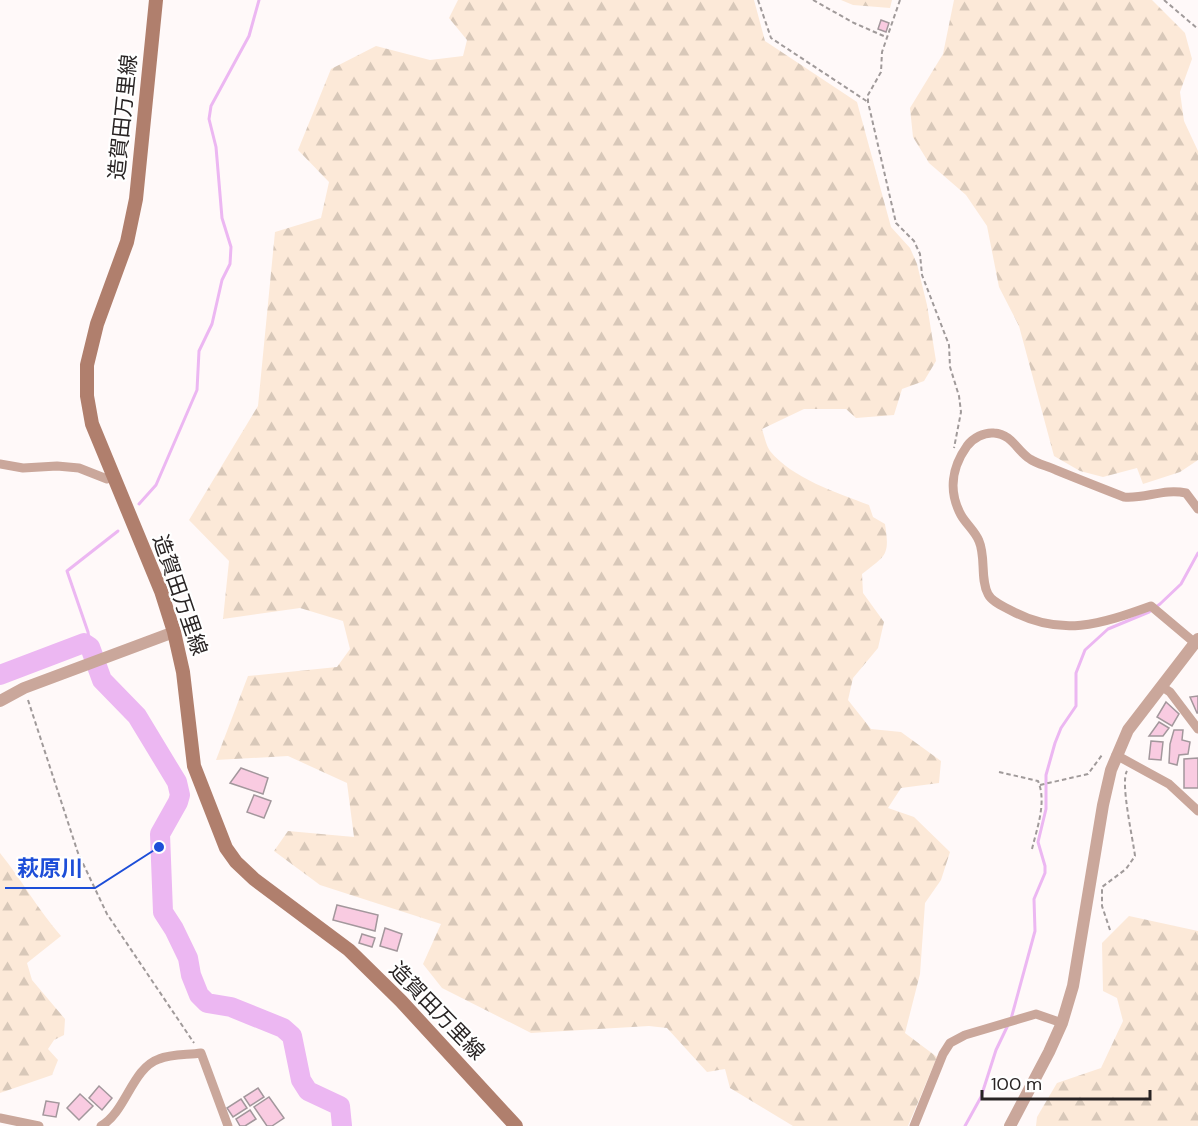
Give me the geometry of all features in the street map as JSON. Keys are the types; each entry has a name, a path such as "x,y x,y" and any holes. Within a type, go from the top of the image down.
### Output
{"main road":[{"name":"造賀田万里線","path":"156,0 136,199 128,242 97,324 87,365 87,396 92,424 160,591 174,632 183,672 194,766 226,848 254,879 349,950 401,1002 516,1126"}],"street":[{"path":"1010,1126 1062,1023 1072,986 1103,805 1116,755 1128,730 1196,641 1151,606 1107,622 1072,626 1047,624 1027,618 990,598 979,538 961,515 955,501 952,483 955,469 969,443 983,434 1002,434 1012,440 1030,459 1124,497 1136,498 1176,491 1186,493 1198,509"},
{"path":"0,464 23,468 57,466 79,468 107,479 114,477"},
{"path":"0,701 24,688 89,662 174,632"},
{"path":"1161,686 1170,693 1198,729"},
{"path":"1116,755 1169,784 1198,811"},
{"path":"914,1126 950,1043 965,1035 1036,1014 1062,1023"},
{"path":"101,1126 111,1120 142,1072 157,1059 201,1053 228,1126"},
{"path":"0,1118 39,1126"}],"path":[{"path":"758,0 771,39 868,102"},
{"path":"813,0 854,23 886,37"},
{"path":"900,0 882,52 881,72 868,95 868,102 896,223 914,242 920,254 922,275 949,345 950,367 959,396 961,412 953,450 962,453"},
{"path":"1164,0 1198,29"},
{"path":"24,688 78,853 102,904 201,1053"},
{"path":"1040,785 1088,774 1102,756 1116,755"},
{"path":"1110,930 1102,906 1102,886 1125,869 1135,856 1124,776 1131,764"},
{"path":"999,772 1038,781 1040,785 1041,808 1032,849"}],"green space":[{"path":"458,0 754,0 765,41 857,102 891,227 910,248 917,264 927,305 936,361 924,381 902,389 894,415 856,418 846,409 804,409 762,429 770,451 779,461 816,484 869,505 873,517 885,524 887,543 884,554 862,574 863,593 884,622 878,648 853,678 848,700 871,729 901,732 941,761 939,783 901,788 888,808 914,817 950,852 941,880 925,903 920,974 905,1033 937,1057 908,1126 793,1126 730,1088 725,1069 707,1072 667,1028 649,1026 531,1033 442,988 423,964 441,924 320,885 274,851 288,831 354,837 347,783 288,756 216,760 248,676 337,667 350,649 343,621 300,608 223,619 229,561 189,520 258,406 275,232 321,218 329,182 298,150 331,69 376,46 430,60 463,56 467,40 449,18"},
{"path":"841,0 892,0 890,8 853,5"},
{"path":"954,0 1152,0 1185,33 1192,59 1180,92 1184,121 1198,151 1198,460 1180,472 1143,484 1137,468 1103,477 1080,471 1054,456 1019,326 999,287 987,226 966,195 929,163 913,137 910,108 943,54"},
{"path":"0,853 61,936 27,963 32,980 65,1019 64,1035 54,1040 48,1049 58,1060 52,1075 0,1093"},
{"path":"1129,916 1198,931 1198,1126 1036,1126 1037,1117 1057,1083 1101,1068 1123,1021 1117,998 1103,991 1102,943"}],"building":[{"path":"881,20 889,23 886,32 878,29"},
{"path":"1198,696 1198,713 1197,713 1190,697"},
{"path":"1166,702 1179,714 1172,726 1157,717"},
{"path":"1159,722 1169,728 1163,736 1149,736"},
{"path":"1174,730 1183,730 1182,740 1190,742 1188,754 1179,755 1177,765 1169,763 1170,744"},
{"path":"1151,741 1163,742 1161,760 1149,759"},
{"path":"1198,758 1198,788 1184,788 1184,759"},
{"path":"241,768 268,778 263,794 230,783"},
{"path":"254,795 271,801 264,818 247,812"},
{"path":"337,905 378,915 375,931 333,920"},
{"path":"385,928 402,934 397,951 380,946"},
{"path":"362,934 375,938 372,947 359,943"},
{"path":"99,1086 112,1098 102,1110 89,1098"},
{"path":"258,1088 264,1097 250,1106 244,1097"},
{"path":"80,1094 93,1106 79,1120 67,1108"},
{"path":"269,1097 284,1118 272,1126 267,1126 254,1107"},
{"path":"241,1099 247,1108 233,1117 227,1108"},
{"path":"46,1101 59,1103 56,1117 43,1115"},
{"path":"250,1110 256,1119 245,1126 240,1126 236,1119"}],"waterway":[{"path":"139,504 156,485 197,390 199,351 212,324 222,280 230,264 231,247 222,218 216,147 209,119 211,106 249,36 259,0"},
{"path":"90,647 88,632 67,571 118,531"},
{"path":"1011,1019 1035,931 1034,899 1045,873 1038,842 1046,809 1046,775 1061,728 1076,706 1076,673 1085,650 1108,629 1149,612 1160,604 1181,584 1198,553"},
{"path":"0,675 84,643 90,647 102,680 137,716 177,782 180,795 178,802 160,834 163,912 188,958 191,975 199,995 207,1003 231,1007 283,1028 292,1036 301,1080 308,1091 340,1106 342,1126"},
{"path":"965,1126 981,1097 996,1050 1008,1025"}],"place":[{"name":"萩原川","path":"159,847"}]}
